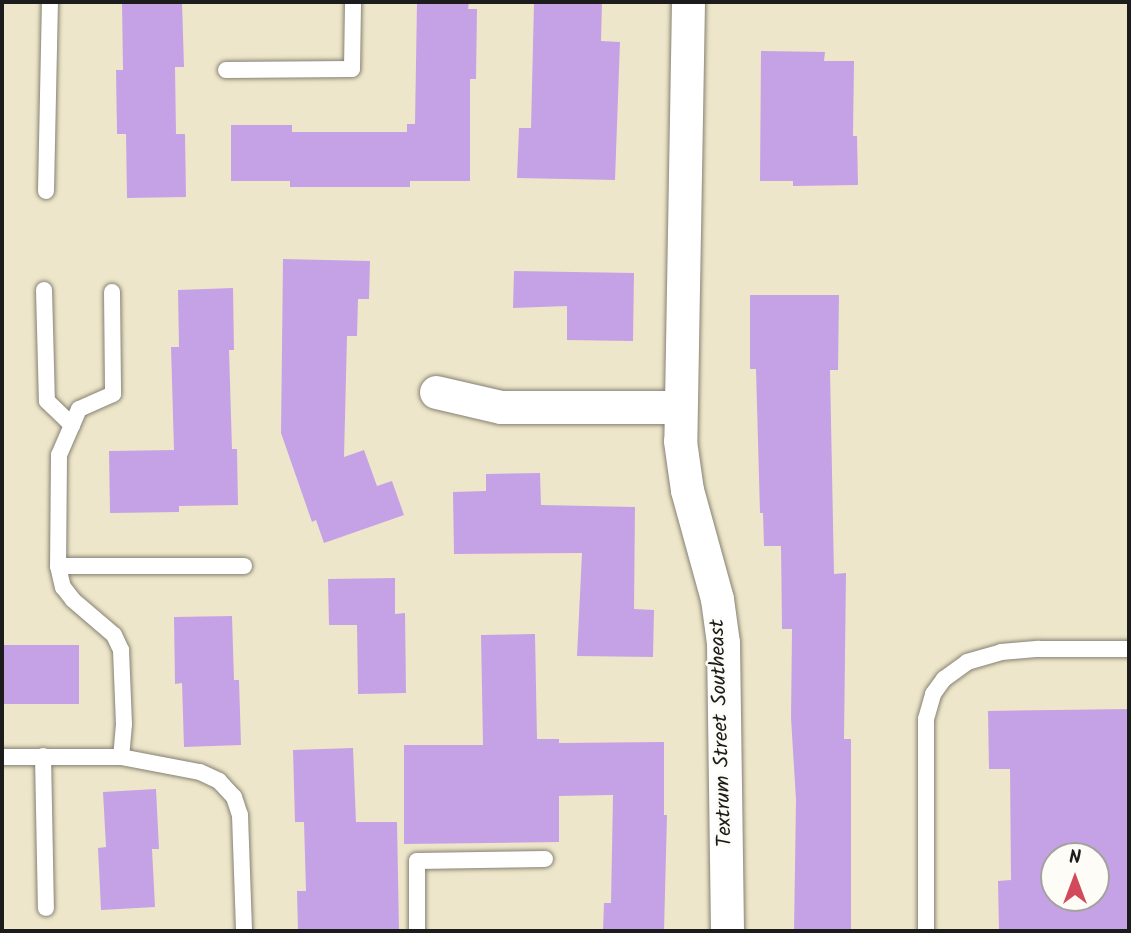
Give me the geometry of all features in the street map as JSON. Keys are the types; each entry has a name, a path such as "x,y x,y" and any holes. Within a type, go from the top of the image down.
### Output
{"street":[{"name":"Textrum Street Southeast","path":"688,2 679,407 687,490 717,599 723,643 727,931"},
{"path":"436,392 501,407 679,407"}],"lane":[{"path":"46,191 50,2"},
{"path":"226,71 352,69 353,2"},
{"path":"44,290 47,401 72,425"},
{"path":"112,292 113,394 79,409 59,455 58,566 63,587 73,600 114,635 121,650 124,724 121,757"},
{"path":"58,566 244,566"},
{"path":"926,931 926,719 938,686 967,663 1001,652 1129,649"},
{"path":"43,756 46,908"},
{"path":"2,757 121,757 200,772 219,781 234,797 240,815 244,931"},
{"path":"417,931 416,861 545,859"}],"building":[{"path":"182,2 184,67 175,67 176,134 185,134 186,197 127,198 126,134 117,134 116,70 123,70 122,3"},
{"path":"417,2 469,2 468,9 477,9 476,79 470,79 470,181 410,181 410,187 290,187 290,181 231,181 231,125 292,125 292,132 407,132 407,124 415,124"},
{"path":"534,2 602,2 601,41 620,42 615,180 517,178 519,128 531,128"},
{"path":"761,51 825,52 824,61 854,61 853,136 857,136 858,185 793,186 793,181 760,181"},
{"path":"283,259 370,261 369,299 358,299 357,336 347,336 344,457 364,450 377,486 392,481 404,515 324,543 316,520 312,522 281,433"},
{"path":"514,271 634,273 633,341 567,340 567,306 513,308"},
{"path":"233,288 234,350 229,350 232,449 237,449 238,505 179,506 179,512 110,513 109,451 174,450 171,347 179,347 178,290"},
{"path":"750,295 839,295 838,370 830,370 834,574 846,573 844,739 851,739 851,931 794,931 796,800 791,718 792,629 782,629 781,546 764,546 763,513 760,513 756,369 750,369"},
{"path":"540,473 541,505 635,507 634,609 654,610 653,657 577,656 582,553 454,554 453,492 486,491 486,474"},
{"path":"395,578 395,614 405,613 406,693 358,694 357,625 329,625 328,579"},
{"path":"232,616 234,680 239,680 241,745 184,747 182,683 175,684 174,617"},
{"path":"535,634 537,739 559,739 559,743 664,742 664,815 667,815 664,931 603,931 604,903 611,903 613,795 559,796 559,842 404,844 404,745 483,745 481,635"},
{"path":"2,645 79,645 79,704 2,704"},
{"path":"1129,709 1129,931 999,931 998,881 1011,880 1010,769 989,769 988,711"},
{"path":"353,748 356,822 397,822 399,931 298,931 297,891 306,891 304,822 295,822 293,750"},
{"path":"156,789 159,849 152,849 155,907 101,910 98,848 106,847 103,792"}]}
